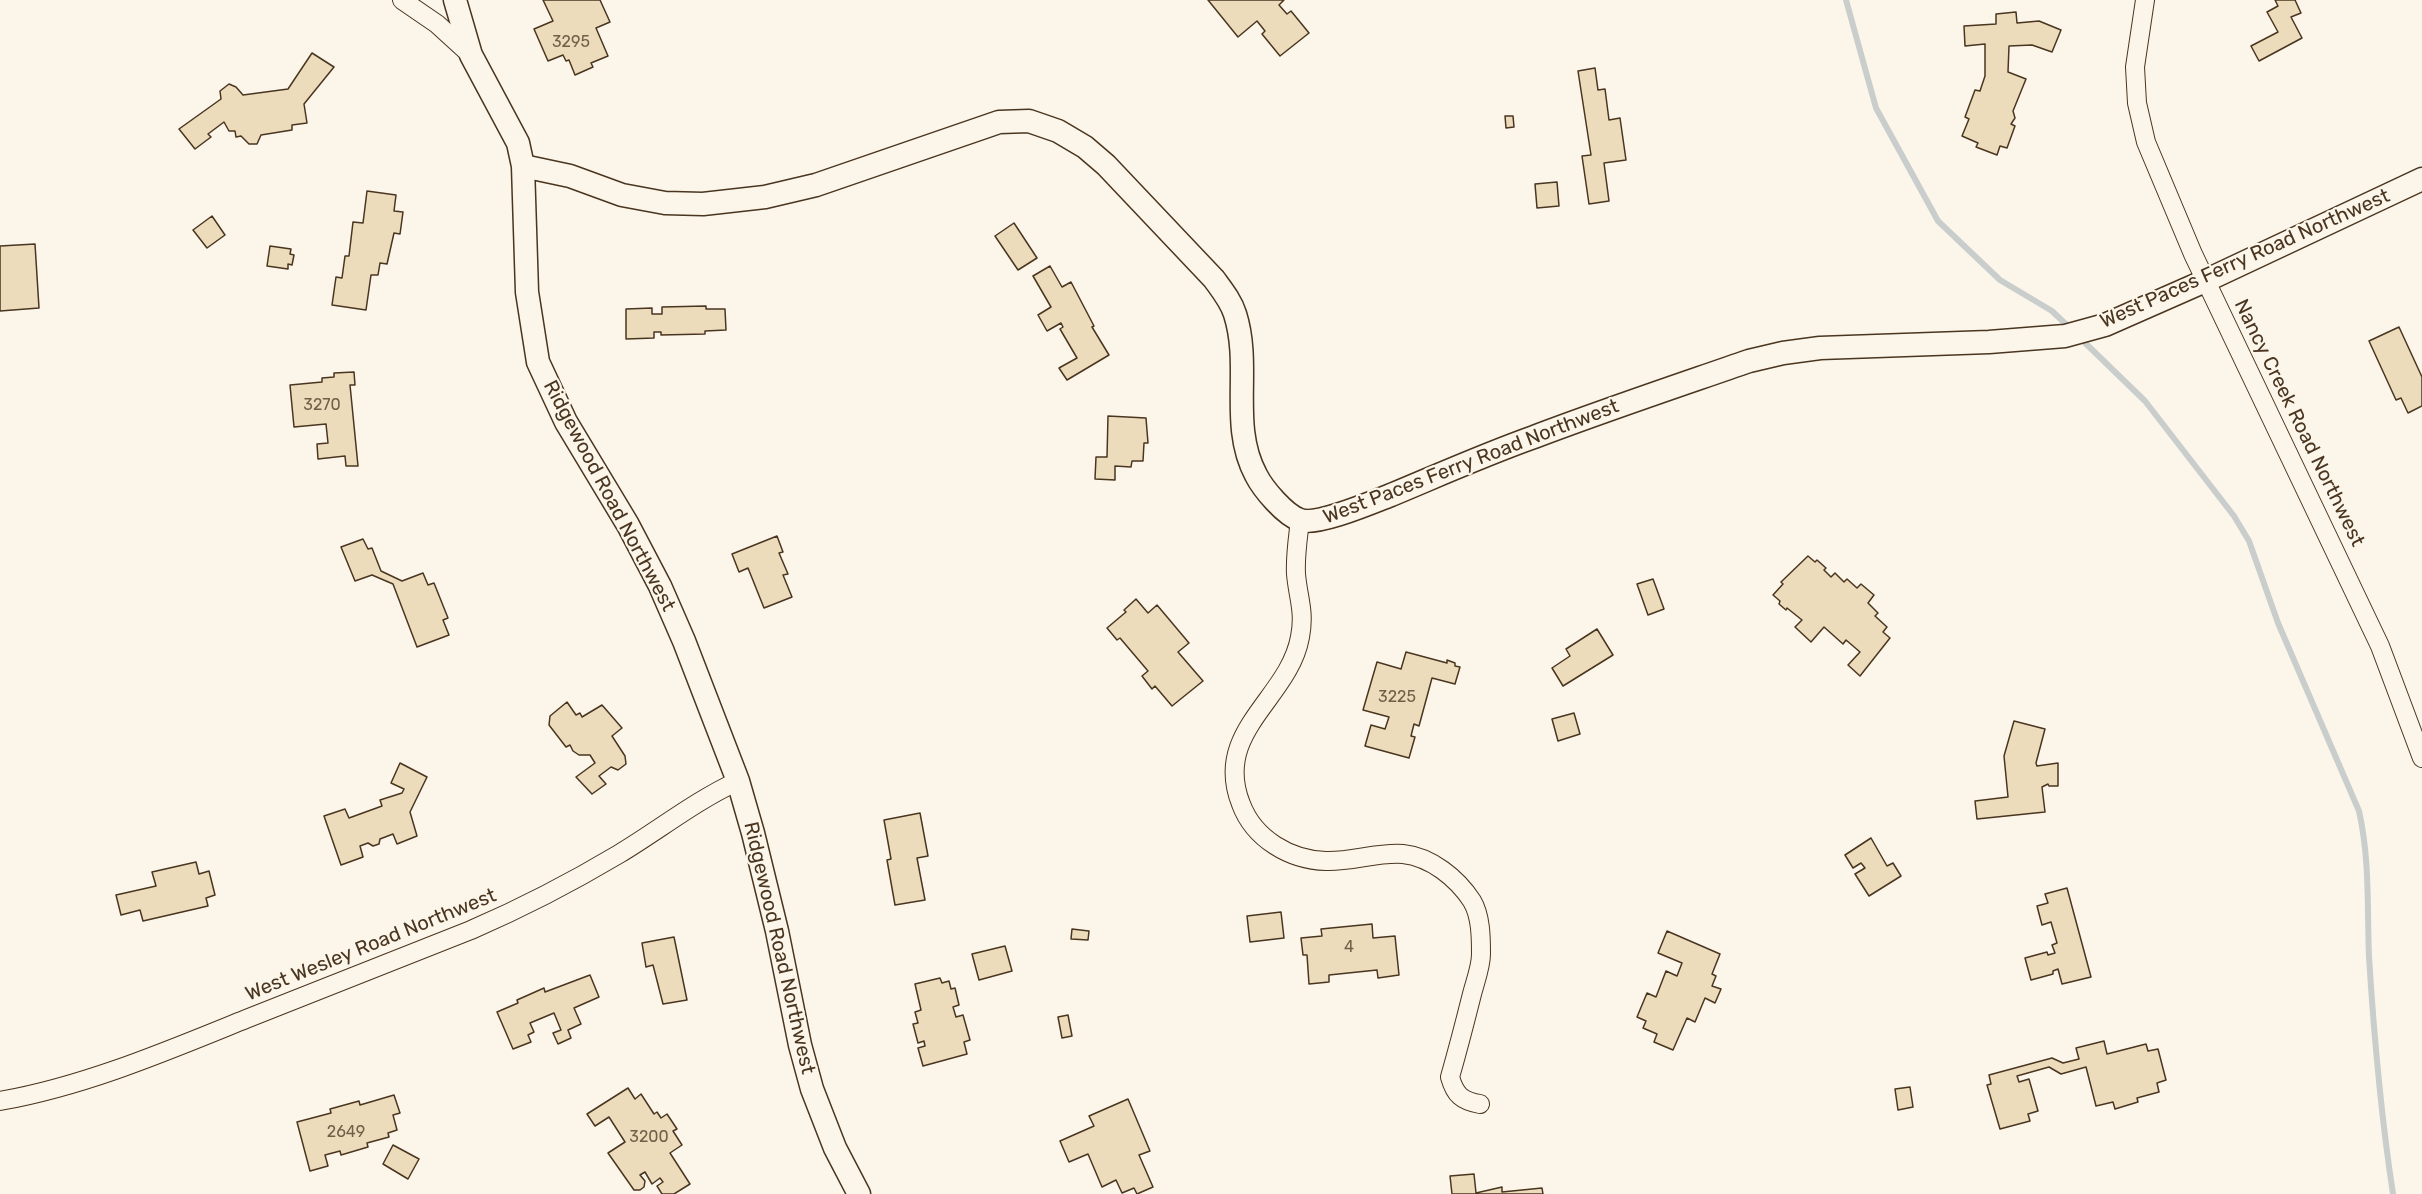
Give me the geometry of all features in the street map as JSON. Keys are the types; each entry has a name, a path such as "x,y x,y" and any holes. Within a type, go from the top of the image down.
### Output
{"street":[{"path":"402,0 437,24 471,55"},
{"name":"Ridgewood Road Northwest","path":"455,0 471,55 514,134 523,165 527,292 538,362 566,422 628,525 660,586 684,641 738,781 771,909 800,1045 812,1089 835,1148 859,1194"},
{"name":"Nancy Creek Road Northwest","path":"2145,0 2135,67 2137,104 2146,142 2205,281 2380,646 2422,758"},
{"name":"West Paces Ferry Road Northwest","path":"523,165 570,176 622,195 665,203 703,204 765,197 816,185 999,122 1029,121 1058,131 1085,147 1106,165 1226,294 1235,313 1240,334 1242,431 1248,457 1267,492 1281,506 1300,520 1316,521 1366,505 1533,437 1749,361 1820,348 1989,342 2065,336 2105,325 2205,281 2422,179"},
{"path":"1300,520 1295,562 1296,578 1303,606 1300,638 1289,667 1240,740 1234,773 1240,803 1249,820 1262,836 1296,856 1326,861 1403,854 1426,861 1448,873 1472,902 1479,922 1482,957 1450,1077 1460,1097 1468,1102 1480,1104"},
{"name":"West Wesley Road Northwest","path":"0,1101 76,1082 168,1050 514,912 619,854 714,792 738,781"}],"building":[{"path":"543,0 600,0 610,22 596,28 608,56 591,63 593,67 575,75 569,60 566,61 563,55 548,61 534,29 553,21"},
{"path":"1208,0 1284,0 1279,5 1287,14 1291,11 1309,33 1280,56 1262,34 1265,31 1257,21 1238,37"},
{"path":"2275,0 2295,0 2301,13 2291,17 2302,38 2259,61 2251,46 2278,32 2267,12 2278,6"},
{"path":"2016,12 2017,23 2039,21 2061,30 2052,52 2032,45 2009,46 2008,72 2026,79 2013,111 2015,118 2011,124 2015,126 2007,148 2000,146 1997,155 1976,147 1978,143 1962,136 1969,119 1965,117 1975,90 1980,91 1985,76 1985,44 1965,46 1964,26 1996,24 1996,14"},
{"path":"312,53 334,67 304,104 307,123 292,125 292,130 261,135 257,144 249,144 241,136 236,137 235,131 229,131 224,122 208,134 211,137 195,149 179,129 221,99 220,91 229,84 236,87 243,95 288,89"},
{"path":"1595,68 1598,90 1605,89 1609,120 1620,118 1626,160 1604,163 1609,201 1589,204 1582,156 1591,155 1578,71"},
{"path":"1505,116 1513,116 1514,127 1506,128"},
{"path":"1557,182 1559,206 1537,208 1535,184"},
{"path":"367,191 396,195 394,211 403,212 400,234 394,233 387,264 380,263 378,275 371,275 366,310 332,305 336,277 342,278 345,256 349,256 353,222 363,223"},
{"path":"212,216 225,235 207,248 193,230"},
{"path":"1014,223 1037,258 1018,270 995,236"},
{"path":"35,244 39,308 0,311 0,246"},
{"path":"270,246 291,249 290,254 294,255 292,265 288,264 288,269 267,266"},
{"path":"1050,266 1062,287 1071,282 1094,326 1092,327 1109,355 1067,380 1059,368 1077,358 1060,329 1063,327 1061,323 1047,331 1038,315 1051,307 1033,276"},
{"path":"706,306 706,309 725,309 726,330 705,331 705,334 661,335 661,332 654,332 654,338 626,339 626,309 652,308 652,314 662,314 662,307"},
{"path":"2399,327 2422,377 2422,406 2408,413 2401,398 2396,400 2369,341"},
{"path":"354,372 355,385 350,385 358,466 346,466 345,456 318,459 317,444 328,443 326,424 294,427 290,385 322,382 322,378 334,377 334,373"},
{"path":"1108,416 1146,418 1148,443 1144,443 1143,461 1132,461 1131,467 1115,466 1115,480 1095,479 1096,457 1107,457"},
{"path":"777,536 783,552 779,553 788,574 783,575 792,597 764,608 748,568 739,572 732,554"},
{"path":"363,539 368,549 372,548 381,571 402,581 423,573 428,585 434,583 448,618 443,620 449,635 417,647 393,584 372,575 355,581 341,547"},
{"path":"1808,556 1826,568 1824,570 1831,577 1835,573 1844,582 1847,579 1857,588 1861,584 1874,595 1868,603 1878,613 1875,616 1887,627 1883,632 1890,638 1860,676 1848,665 1860,652 1846,640 1843,644 1824,627 1811,642 1795,627 1802,620 1779,604 1780,601 1773,595 1783,584 1781,582"},
{"path":"1653,579 1664,609 1648,615 1637,584"},
{"path":"1136,599 1148,613 1157,605 1189,643 1178,652 1203,681 1172,706 1155,686 1152,689 1142,676 1148,671 1120,638 1117,640 1107,628 1126,612 1124,610"},
{"path":"1597,629 1613,655 1563,686 1552,668 1570,656 1566,649"},
{"path":"1406,652 1447,663 1447,660 1460,667 1455,684 1432,678 1419,726 1414,724 1411,736 1415,737 1409,758 1365,746 1371,725 1385,729 1389,717 1363,710 1377,662 1401,669"},
{"path":"567,702 576,715 580,713 582,717 602,705 622,728 612,736 625,756 626,764 618,770 611,767 599,776 606,784 592,794 576,777 595,763 590,755 579,755 570,745 566,747 549,725 550,716"},
{"path":"1574,713 1580,734 1558,741 1552,719"},
{"path":"2014,721 2045,729 2036,763 2037,766 2058,763 2058,786 2048,784 2042,787 2045,812 1977,819 1975,801 2008,797 2004,756"},
{"path":"400,763 427,777 410,812 417,836 397,844 393,834 380,839 379,844 373,846 368,843 360,846 363,857 341,865 324,816 345,809 349,818 382,806 380,800 402,793 404,789 391,783"},
{"path":"920,813 928,856 917,858 925,900 895,905 887,860 891,859 884,820"},
{"path":"1871,838 1887,866 1893,863 1901,876 1869,896 1855,874 1865,868 1861,863 1853,868 1845,855"},
{"path":"196,862 199,874 209,871 215,895 206,898 208,906 143,921 140,910 121,915 116,895 156,886 152,872"},
{"path":"2067,888 2091,977 2062,984 2058,969 2053,971 2053,974 2031,980 2025,958 2047,952 2048,955 2055,953 2052,945 2057,943 2051,922 2042,925 2037,906 2048,903 2045,894"},
{"path":"1281,912 1284,938 1250,942 1247,916"},
{"path":"1372,924 1373,938 1395,936 1399,975 1378,978 1377,970 1329,975 1329,982 1309,984 1307,955 1303,955 1301,938 1322,936 1321,929"},
{"path":"1072,929 1089,931 1088,940 1071,939"},
{"path":"1667,931 1720,954 1712,974 1716,976 1712,986 1721,989 1715,1003 1705,998 1695,1022 1687,1018 1673,1050 1654,1042 1657,1034 1643,1028 1646,1021 1637,1017 1647,993 1656,997 1666,971 1677,976 1682,963 1658,953"},
{"path":"674,937 687,1000 663,1004 653,965 646,967 642,943"},
{"path":"1005,946 1012,971 979,980 972,954"},
{"path":"590,975 599,997 574,1008 581,1024 568,1030 571,1038 558,1044 553,1033 561,1030 554,1013 530,1023 534,1032 528,1035 531,1042 513,1049 497,1012 544,988 545,992"},
{"path":"940,978 942,983 949,981 951,989 955,988 959,1005 953,1007 956,1017 963,1015 970,1040 964,1042 967,1054 923,1066 918,1048 925,1046 924,1041 918,1043 913,1024 918,1023 915,1012 921,1010 915,984"},
{"path":"1068,1015 1072,1036 1062,1038 1058,1017"},
{"path":"2104,1041 2107,1054 2146,1044 2148,1051 2158,1049 2166,1080 2157,1083 2159,1092 2137,1098 2138,1102 2115,1109 2113,1102 2096,1106 2086,1067 2061,1074 2049,1067 2017,1076 2019,1082 2029,1079 2038,1111 2028,1114 2030,1121 2000,1129 1987,1085 1991,1084 1989,1075 2052,1058 2063,1063 2079,1059 2076,1048"},
{"path":"1910,1087 1913,1107 1898,1110 1895,1089"},
{"path":"628,1088 635,1099 641,1094 654,1114 657,1112 661,1118 667,1114 677,1129 673,1131 682,1145 670,1153 690,1184 674,1194 662,1194 657,1186 663,1182 660,1178 652,1184 645,1172 640,1175 645,1181 644,1187 634,1190 608,1153 625,1142 609,1117 595,1126 587,1114"},
{"path":"394,1095 400,1113 393,1115 397,1130 388,1133 389,1137 367,1143 368,1147 341,1155 340,1151 325,1155 328,1166 310,1171 297,1122 331,1113 330,1109 359,1101 360,1105"},
{"path":"1128,1099 1150,1151 1139,1155 1153,1187 1137,1194 1134,1188 1122,1193 1116,1180 1102,1187 1088,1154 1069,1162 1060,1141 1094,1126 1089,1116"},
{"path":"393,1145 419,1159 408,1179 383,1164"},
{"path":"1474,1174 1476,1193 1502,1187 1502,1192 1542,1188 1543,1194 1452,1194 1450,1176"}],"waterway":[{"path":"1846,0 1876,108 1938,221 2000,280 2052,311 2071,329"},
{"path":"2080,338 2145,401 2234,516 2249,541 2278,623 2359,811 2366,866 2369,957 2376,1046 2393,1194"}]}
